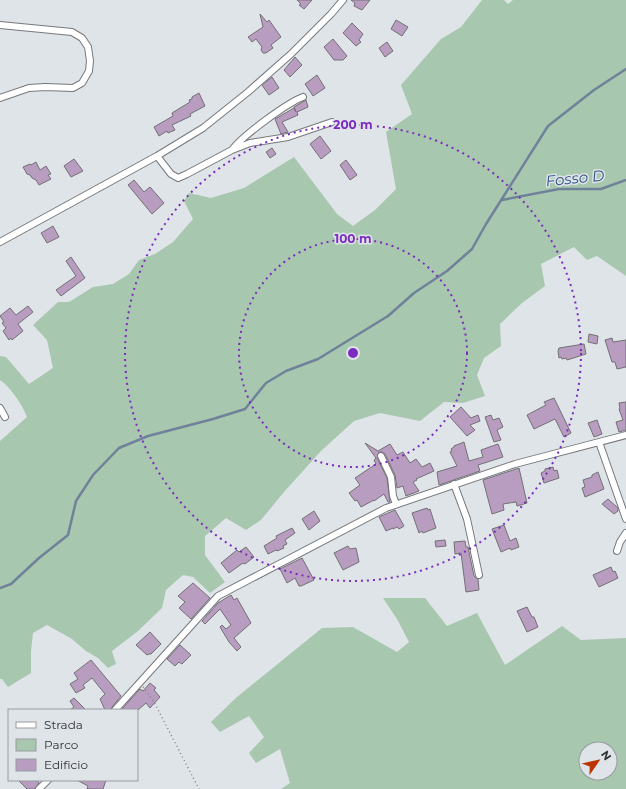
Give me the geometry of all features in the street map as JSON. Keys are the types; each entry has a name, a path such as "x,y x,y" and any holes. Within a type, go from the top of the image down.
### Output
{"street":[{"path":"0,242 157,156 203,128 248,92 290,54 331,14 343,0"},
{"path":"0,25 72,32 82,38 88,48 90,61 89,71 82,83 73,88 29,88 0,98"},
{"path":"232,150 237,143 266,120 296,99 303,97"},
{"path":"157,156 171,174 178,178 232,150 250,143 288,137 332,122"},
{"path":"0,408 5,417"},
{"path":"116,709 218,596 396,504 515,464 626,435"},
{"path":"599,442 626,519"},
{"path":"381,456 391,477 393,496 396,504"},
{"path":"454,484 467,519 479,575"},
{"path":"617,551 620,542 626,533"},
{"path":"39,789 47,781"}],"path":[{"path":"140,683 154,702 199,789"}],"green space":[{"path":"482,0 504,0 508,4 513,0 626,0 626,276 597,256 587,260 574,247 541,264 545,286 522,303 500,324 501,346 484,358 477,375 485,396 463,403 444,402 420,421 380,413 354,421 321,451 261,520 246,530 226,518 205,536 205,555 225,582 210,593 193,577 183,575 166,590 162,608 138,631 112,651 116,664 108,668 98,658 86,651 72,639 47,625 33,633 31,673 8,687 2,679 0,679 0,441 27,417 16,397 0,380 0,356 6,357 29,384 53,368 47,340 33,325 58,302 69,302 93,287 113,284 129,274 139,260 155,254 173,242 193,219 184,201 189,193 211,198 244,188 294,157 337,214 353,226 375,210 396,189 386,132 412,114 401,85 441,39 461,27"},
{"path":"383,598 425,598 447,626 477,613 505,665 562,626 581,640 626,638 626,789 281,789 290,783 280,749 256,763 249,753 264,737 249,716 220,732 211,722 237,697 322,628 353,627 397,652 409,642 397,619"}],"building":[{"path":"297,0 312,0 304,9 299,5 301,4"},
{"path":"351,0 370,0 362,10 354,6 355,3"},
{"path":"260,14 267,22 269,20 281,37 271,45 273,48 266,53 263,53 261,50 262,47 256,39 252,42 248,37 263,27"},
{"path":"396,20 408,27 402,36 391,29"},
{"path":"352,23 363,34 359,40 361,42 356,46 343,33"},
{"path":"333,39 347,56 343,60 334,60 324,47"},
{"path":"387,42 393,51 385,57 379,48"},
{"path":"295,57 302,65 290,77 284,70"},
{"path":"317,75 325,88 313,96 305,84"},
{"path":"272,77 279,88 269,95 262,85"},
{"path":"199,93 205,106 190,114 191,116 172,125 175,130 168,133 167,131 159,136 154,127 173,116 172,113 190,102 189,100 192,99 192,97"},
{"path":"306,100 308,107 297,112 298,115 282,122 288,132 281,134 275,119 294,108 296,112 294,107"},
{"path":"320,136 331,151 321,159 310,144"},
{"path":"272,148 276,154 270,158 266,152"},
{"path":"74,159 83,171 71,177 64,166"},
{"path":"346,160 357,175 350,180 340,165"},
{"path":"36,162 40,170 46,166 51,174 48,175 51,179 39,185 36,180 27,174 23,167"},
{"path":"134,180 144,192 150,187 164,203 152,214 128,185"},
{"path":"53,226 59,237 47,243 41,233"},
{"path":"71,257 85,278 61,296 56,290 76,276 66,261"},
{"path":"28,306 33,312 18,324 23,331 12,340 11,338 9,340 3,331 6,328 2,323 4,322 0,316 10,308 16,315"},
{"path":"589,334 598,336 597,344 588,342"},
{"path":"612,338 613,342 626,340 626,367 617,369 615,362 612,362 605,340"},
{"path":"584,344 586,354 567,360 566,358 559,358 559,348"},
{"path":"554,398 571,433 564,437 555,419 534,429 527,415 546,405 544,402"},
{"path":"626,402 626,430 619,432 616,422 623,420 619,409 619,403"},
{"path":"461,407 471,418 478,415 480,421 470,425 475,430 467,436 450,417"},
{"path":"491,415 493,420 499,418 503,427 497,430 501,440 494,442 485,417"},
{"path":"597,420 602,434 594,437 588,423"},
{"path":"464,442 469,461 483,457 481,450 498,444 503,457 478,465 480,471 439,485 437,472 457,466 450,452 454,446"},
{"path":"365,443 378,451 390,444 397,455 403,452 410,463 416,459 422,467 430,463 434,471 416,479 417,480 413,482 419,491 406,496 403,486 397,488 395,475 385,454 379,452 377,458 387,478 390,502 388,502 384,494 361,507 357,500 355,501 349,493 360,485 355,478 376,464 374,460 376,458"},
{"path":"553,467 554,471 557,470 559,478 544,483 541,473 545,471 545,469"},
{"path":"519,468 527,503 517,506 516,502 503,504 504,510 492,514 483,480"},
{"path":"598,472 604,489 585,497 582,488 585,487 583,480 592,477 592,475"},
{"path":"608,499 618,508 618,511 614,514 602,504"},
{"path":"427,508 428,510 430,509 436,528 419,533 412,513"},
{"path":"395,510 404,526 399,529 397,527 386,531 379,517"},
{"path":"314,511 320,521 309,530 302,519"},
{"path":"504,525 510,541 516,538 519,547 511,550 510,548 501,552 492,529"},
{"path":"292,528 295,533 285,540 287,544 283,546 284,548 268,554 264,546 277,538 276,536"},
{"path":"445,540 446,546 436,547 435,541"},
{"path":"465,541 466,547 468,547 474,576 478,579 479,590 466,592 461,553 455,554 454,542"},
{"path":"348,546 350,549 356,548 359,562 343,570 334,553"},
{"path":"246,547 254,557 229,573 221,563 237,550 239,552"},
{"path":"302,558 314,580 301,586 299,586 295,578 287,583 280,569"},
{"path":"611,567 613,572 615,571 618,578 599,587 593,575"},
{"path":"193,583 210,598 191,619 179,608 185,602 178,596"},
{"path":"231,595 234,600 237,598 251,623 234,638 241,647 237,651 229,642 220,627 222,625 226,629 231,625 220,609 205,624 202,621 218,603"},
{"path":"527,607 532,617 534,617 538,627 527,632 517,611"},
{"path":"150,632 161,644 151,654 147,655 136,645"},
{"path":"180,645 191,655 182,664 179,662 175,666 167,659"},
{"path":"91,660 121,696 111,709 105,709 100,699 105,694 92,678 83,685 85,688 76,693 70,684 78,679 74,673"},
{"path":"150,683 156,688 154,690 160,697 150,708 146,703 138,710 122,709 140,689 143,691"},
{"path":"74,698 85,709 71,709 74,707 70,701"},
{"path":"19,781 38,781 39,783 35,789 27,789"},
{"path":"79,781 106,781 103,789 87,789 88,786"}],"waterway":[{"path":"0,588 11,584 39,558 68,535 76,501 93,475 119,448 148,436 245,409 266,383 286,371 318,359 388,316 414,293 447,271 472,249 486,224 548,126 594,90 626,69"},
{"name":"Fosso D","path":"502,200 559,189 601,189 626,180"}]}
